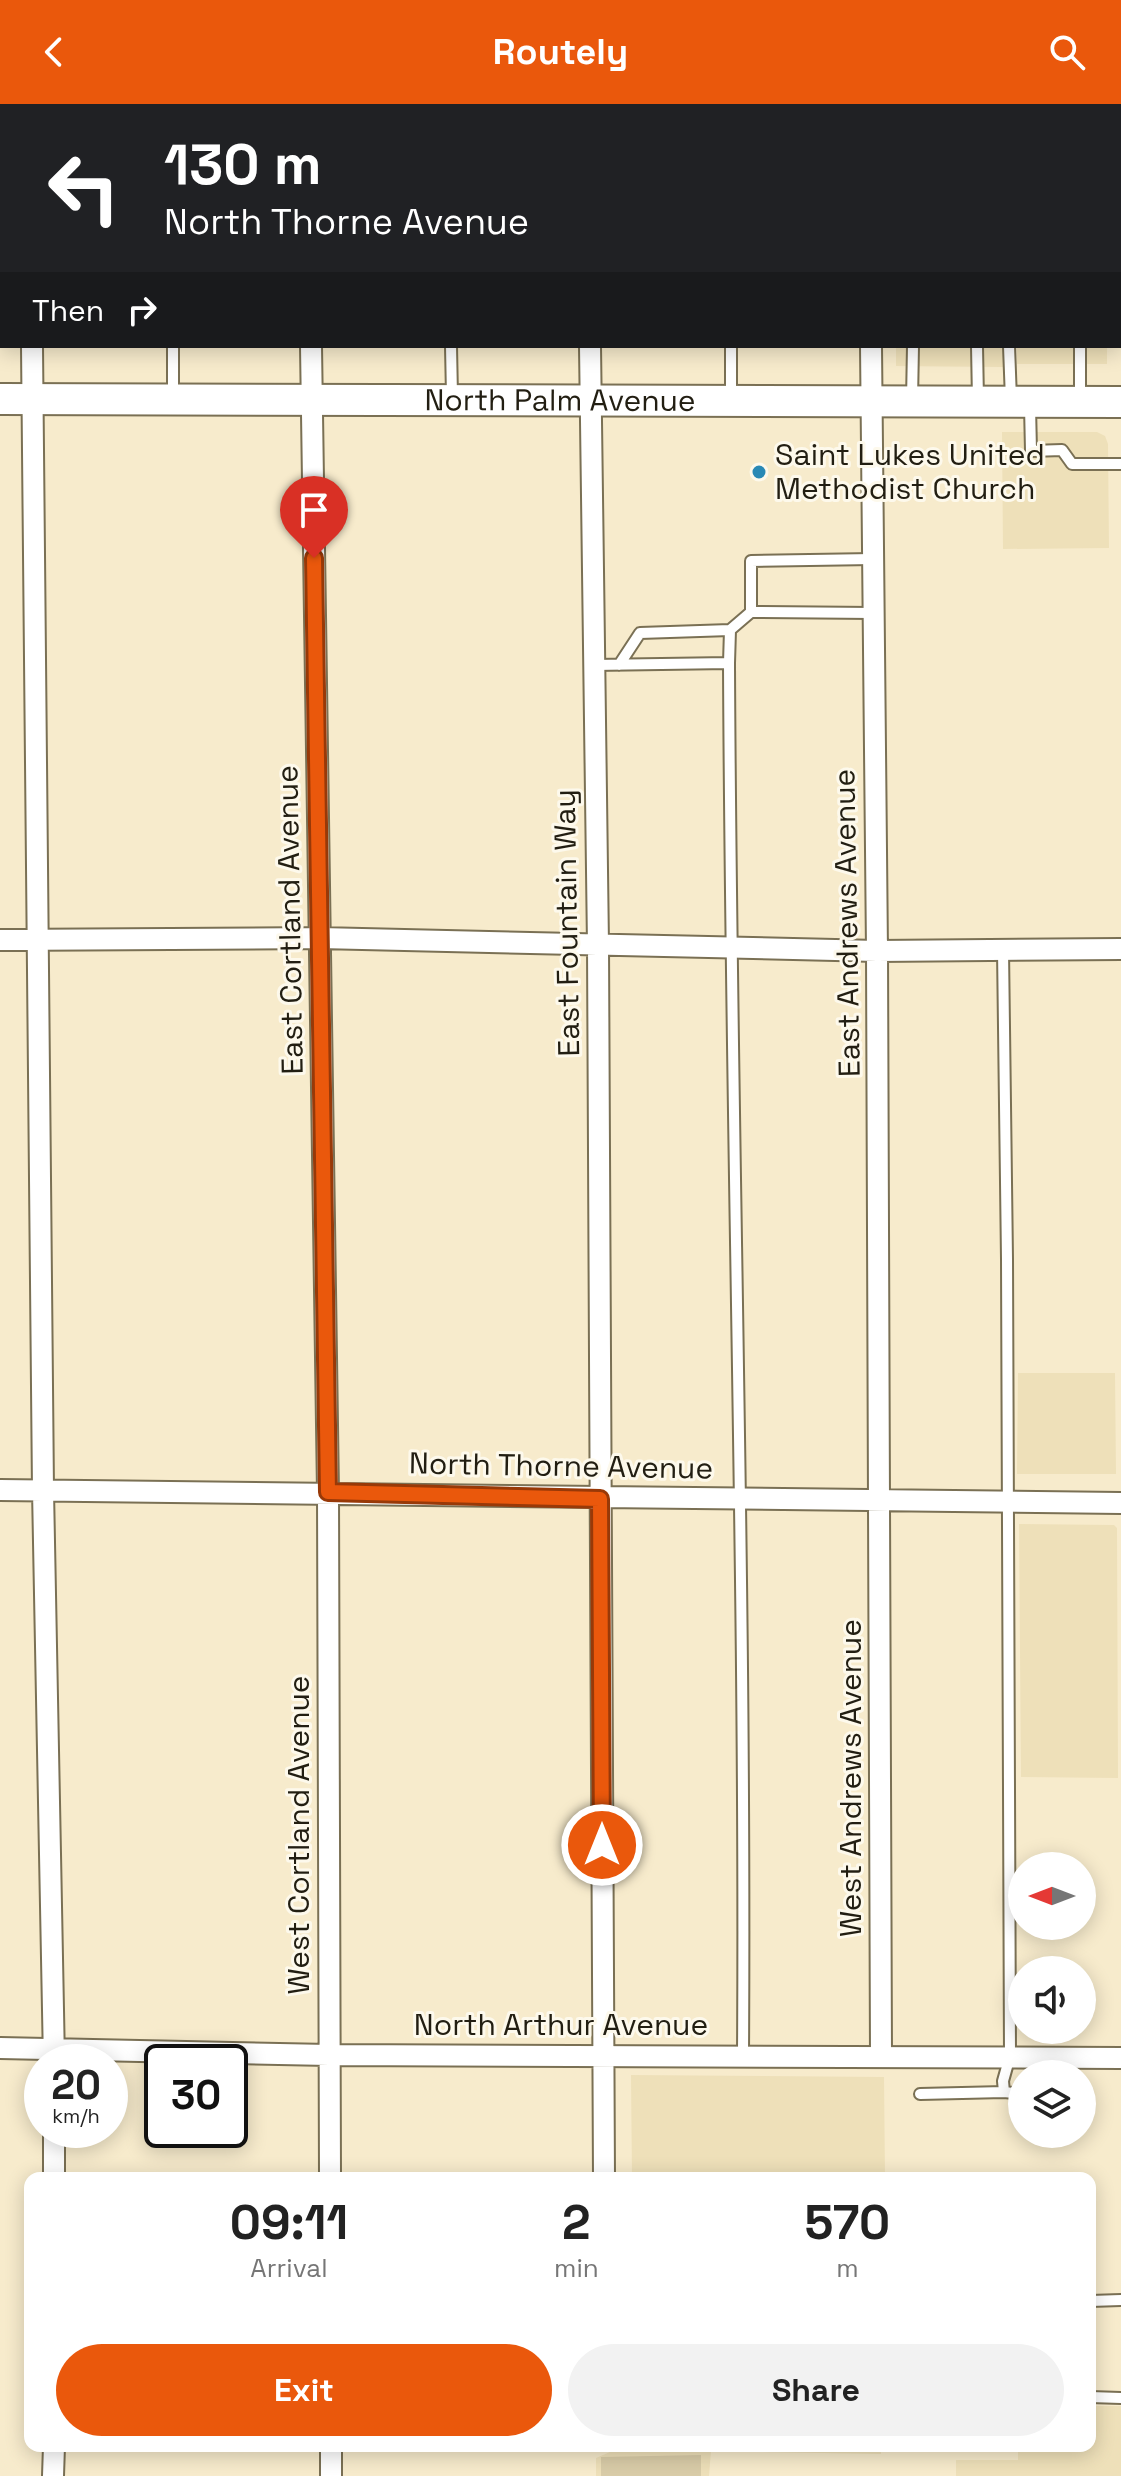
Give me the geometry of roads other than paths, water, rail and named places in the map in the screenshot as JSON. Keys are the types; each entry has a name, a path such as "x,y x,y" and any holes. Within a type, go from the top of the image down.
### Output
{"main road":[{"name":"North Palm Avenue","path":"0,399 1121,402"}],"street":[{"path":"32,348 43,1490 54,2044"},
{"name":"East Cortland Avenue","path":"311,348 328,1492"},
{"name":"East Fountain Way","path":"590,348 598,945 604,2172"},
{"name":"East Andrews Avenue","path":"871,348 881,1500"},
{"path":"0,940 320,938 877,951 1121,949"},
{"name":"North Thorne Avenue","path":"0,1490 1121,1503"},
{"name":"West Cortland Avenue","path":"328,1492 330,2172"},
{"name":"West Andrews Avenue","path":"881,1500 881,2056"},
{"name":"North Arthur Avenue","path":"0,2048 24,2051"},
{"name":"North Arthur Avenue","path":"128,2055 603,2054 1121,2058"},
{"path":"54,2148 54,2172"},
{"path":"53,2476 54,2452"},
{"path":"331,2452 331,2476"}],"lane":[{"path":"173,348 173,398"},
{"path":"451,348 452,399"},
{"path":"731,348 731,401"},
{"path":"912,402 913,348"},
{"path":"977,348 978,402"},
{"path":"1009,348 1031,451 1062,450 1072,464 1121,464"},
{"path":"1080,348 1080,402"},
{"path":"751,612 751,561 873,559"},
{"path":"619,665 640,633 730,630 751,612 873,613"},
{"path":"730,630 743,2055"},
{"path":"594,665 729,663"},
{"path":"1003,950 1010,2056 1003,2081 1004,2092"},
{"path":"920,2094 1008,2092"},
{"path":"1096,2301 1121,2300"},
{"path":"1096,2397 1121,2398"}],"place":[{"name":"Saint Lukes United Methodist Church","path":"759,472"}]}
